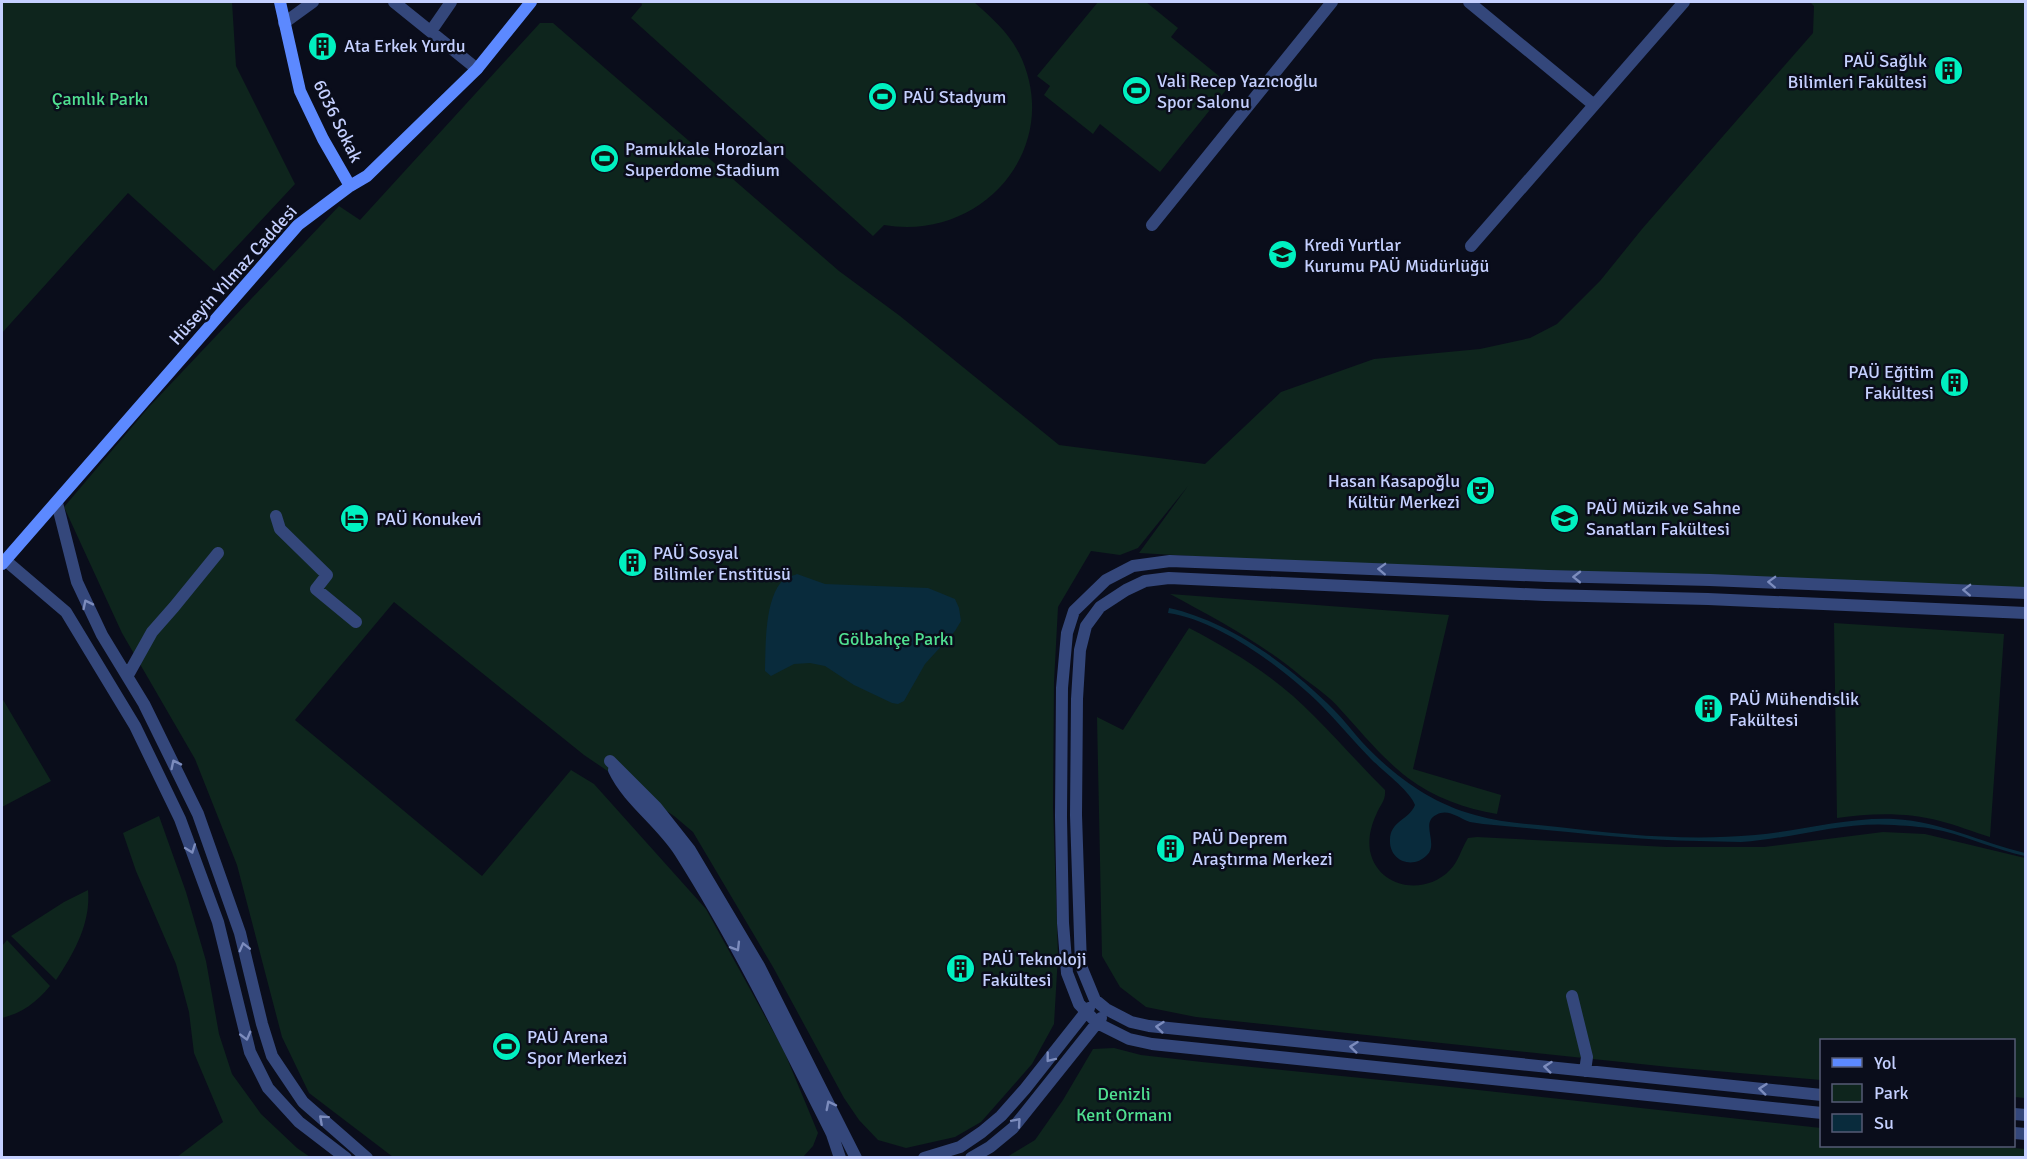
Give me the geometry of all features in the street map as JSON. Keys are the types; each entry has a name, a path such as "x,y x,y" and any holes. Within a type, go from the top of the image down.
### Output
{"street":[{"name":"6036 Sokak","path":"280,2 300,91 323,139 350,186"},
{"path":"284,23 313,2"},
{"path":"394,2 477,69"},
{"path":"430,31 451,2"},
{"name":"Hüseyin Yılmaz Caddesi","path":"3,562 298,225 367,176 477,69 531,2"},
{"path":"1152,225 1332,2"},
{"path":"1469,2 1594,105"},
{"path":"1471,246 1684,2"},
{"path":"57,503 77,582 102,635 128,675 198,814 240,933 272,1056 303,1102 367,1158"},
{"path":"276,516 280,529 327,575 316,589 356,622"},
{"path":"128,675 152,632 218,553"},
{"path":"1820,1113 1152,1044 1129,1039 1097,1023 1079,1004 1067,972 1063,923 1062,688 1067,633 1074,612 1106,580 1133,566 1170,561 2025,593"},
{"path":"3,562 66,612 135,726 180,819 218,922 250,1052 268,1088 300,1122 346,1158"},
{"path":"1545,595 1548,576"},
{"path":"1820,1095 1149,1026 1131,1022 1106,1009 1095,1000 1081,966 1076,768 1080,650 1086,626 1100,607 1126,590 1145,581 1169,578 1545,595 1708,598 2025,613"},
{"path":"840,1158 832,1134 750,972 679,851 647,811 621,786 610,761 656,807 690,850 759,966 856,1158"},
{"path":"1572,996 1587,1057 1585,1071"},
{"path":"924,1158 960,1147 1001,1116 1095,1000"},
{"path":"971,1158 990,1147 1013,1128 1106,1009"}],"green space":[{"name":"Çamlık Parkı","path":"2,2 232,2 236,66 295,184 214,271 128,193 2,333"},
{"name":"PAÜ Stadyum","path":"641,2 974,2 999,25 1019,53 1030,88 1031,122 1023,153 1006,180 982,203 953,218 920,226 884,225 873,236 631,18 642,5"},
{"name":"Vali Recep Yazıcıoğlu Spor Salonu","path":"1098,2 1146,2 1178,28 1171,37 1230,85 1160,172 1100,124 1093,134 1044,95 1050,86 1037,76"},
{"name":"Gölbahçe Parkı","path":"1810,2 2025,2 2025,595 1548,576 1139,553 1188,486 1138,548 1120,555 1091,551 1058,607 1054,682 1053,807 1058,955 1054,1024 1032,1064 981,1122 955,1137 906,1148 878,1140 859,1120 844,1098 773,967 693,832 674,816 584,755 394,602 295,720 482,876 571,770 594,784 706,909 784,1051 818,1133 813,1146 803,1157 393,1157 309,1093 282,1037 237,865 195,759 122,633 64,507 148,408 339,206 360,220 540,23 553,23 839,271 900,316 1059,445 1205,464 1281,392 1374,359 1480,349 1530,338 1557,324 1600,281 1642,229 1813,33 1814,6"},
{"path":"1170,594 1449,615 1413,769 1501,795 1497,814 1450,801 1418,785 1381,754 1332,700 1287,665 1238,632"},
{"path":"1834,623 2004,634 1990,837 1915,816 1876,814 1837,818"},
{"path":"1189,628 1222,646 1286,690 1385,790 1384,800 1371,828 1370,851 1382,874 1404,885 1428,883 1440,878 1458,859 1468,838 1477,837 1667,847 1764,847 1883,832 1925,834 2025,858 2025,1098 2015,1097 2015,1039 1820,1039 1820,1080 1669,1067 1196,1017 1146,1007 1120,987 1102,956 1097,717 1123,730"},
{"path":"2,698 51,781 2,807"},
{"path":"159,816 186,892 206,961 219,1034 232,1074 261,1114 297,1148 310,1157 177,1157 223,1122 194,1053 189,1012 176,964 136,871 123,833"},
{"path":"88,890 84,926 75,948 56,980 11,936 64,902"},
{"path":"7,940 50,986 29,1006 2,1018 2,946"},
{"name":"Denizli Kent Ormanı","path":"1114,1048 1141,1055 1202,1062 1820,1128 1820,1147 2003,1147 2025,1149 2025,1157 1007,1157 1035,1140 1063,1100 1093,1049"}],"water":[{"path":"797,574 825,584 928,588 955,599 961,621 955,631 925,664 904,701 898,704 854,685 825,666 810,663 794,664 771,676 765,671 769,610 777,587 784,579"},
{"path":"1169,608 1214,623 1279,662 1338,714 1386,766 1428,795 1458,810 1475,815 1516,823 1631,835 1681,837 1755,835 1859,820 1894,819 1945,828 2025,853 2025,856 1943,831 1906,826 1875,824 1741,842 1619,837 1483,824 1470,822 1453,814 1440,813 1430,823 1431,845 1427,855 1415,862 1403,861 1393,853 1391,834 1396,825 1409,814 1415,805 1402,788 1371,759 1321,705 1289,676 1229,636 1188,617 1168,613"}],"place":[{"name":"Ata Erkek Yurdu","path":"323,46"},
{"name":"PAÜ Sağlık Bilimleri Fakültesi","path":"1948,71"},
{"name":"Vali Recep Yazıcıoğlu Spor Salonu","path":"1136,91"},
{"name":"PAÜ Stadyum","path":"882,97"},
{"name":"Pamukkale Horozları Superdome Stadium","path":"604,159"},
{"name":"Kredi Yurtlar Kurumu PAÜ Müdürlüğü","path":"1283,255"},
{"name":"PAÜ Eğitim Fakültesi","path":"1955,382"},
{"name":"Hasan Kasapoğlu Kültür Merkezi","path":"1481,491"},
{"name":"PAÜ Müzik ve Sahne Sanatları Fakültesi","path":"1565,518"},
{"name":"PAÜ Konukevi","path":"355,519"},
{"name":"PAÜ Sosyal Bilimler Enstitüsü","path":"632,563"},
{"name":"PAÜ Mühendislik Fakültesi","path":"1708,709"},
{"name":"PAÜ Deprem Araştırma Merkezi","path":"1171,848"},
{"name":"PAÜ Teknoloji Fakültesi","path":"961,969"},
{"name":"PAÜ Arena Spor Merkezi","path":"506,1047"}]}
